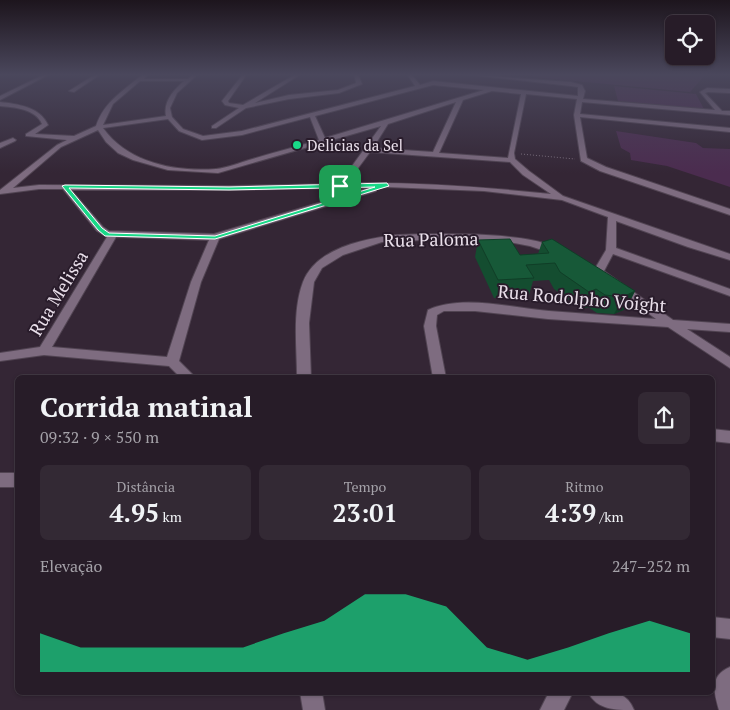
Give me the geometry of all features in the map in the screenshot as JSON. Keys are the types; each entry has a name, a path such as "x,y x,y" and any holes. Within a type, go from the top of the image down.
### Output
{"street":[{"path":"21,107 35,113 44,121 45,125 28,135 104,136"},
{"path":"98,126 107,107"},
{"path":"167,107 169,117 187,134 208,138 235,134 343,107"},
{"path":"214,127 244,107"},
{"path":"98,126 104,136 124,154 155,165 190,171 218,171 323,142 437,107"},
{"path":"435,155 457,107"},
{"path":"511,156 521,107"},
{"path":"578,107 577,115 584,159 603,169 730,212"},
{"path":"661,107 730,113"},
{"path":"715,107 721,113"},
{"path":"577,115 730,130"},
{"path":"312,116 323,142"},
{"path":"3,191 48,154 98,126 169,117"},
{"path":"340,186 386,123"},
{"path":"0,146 13,140"},
{"path":"368,150 435,155 511,156 526,173 563,198"},
{"path":"218,171 221,180 229,188"},
{"path":"3,191 65,186 229,188 387,185 484,189 563,198 682,242 730,257"},
{"path":"65,186 100,229 112,236 215,237 387,185"},
{"path":"612,215 611,250 594,270 671,324 730,362"},
{"name":"Rua Melissa","path":"44,351 112,236"},
{"path":"172,362 196,282 215,237"},
{"name":"Rua Paloma","path":"304,375 305,287 313,273 327,260 350,248 371,240 402,237 492,238 536,244 564,255"},
{"path":"611,250 730,293"},
{"name":"Rua Rodolpho Voight","path":"439,375 430,326 432,313 442,308 475,307 730,328"},
{"path":"0,357 44,351 172,362 187,375"},
{"path":"715,435 730,436"},
{"path":"0,480 15,480"},
{"path":"715,627 730,629"},
{"path":"730,678 726,680 725,692 730,710"},
{"path":"551,710 560,695"},
{"path":"603,695 623,710"}],"path":[{"path":"511,156 584,159"}],"shaded area":[{"path":"684,107 703,107 704,109"},
{"path":"616,131 696,143 703,148 730,149 730,187 667,166 631,160 630,153 621,148"}],"building":[{"path":"510,239 520,255 549,253 542,242 552,239 635,291 623,297 605,295 596,289 589,292 560,272 555,263 526,265 534,278 498,280 478,240"}],"place":[{"name":"Delicias da Sel","path":"297,145"}],"route":[{"path":"387,185 215,237 112,236 100,229 65,186 229,188 340,186 387,185"}]}
